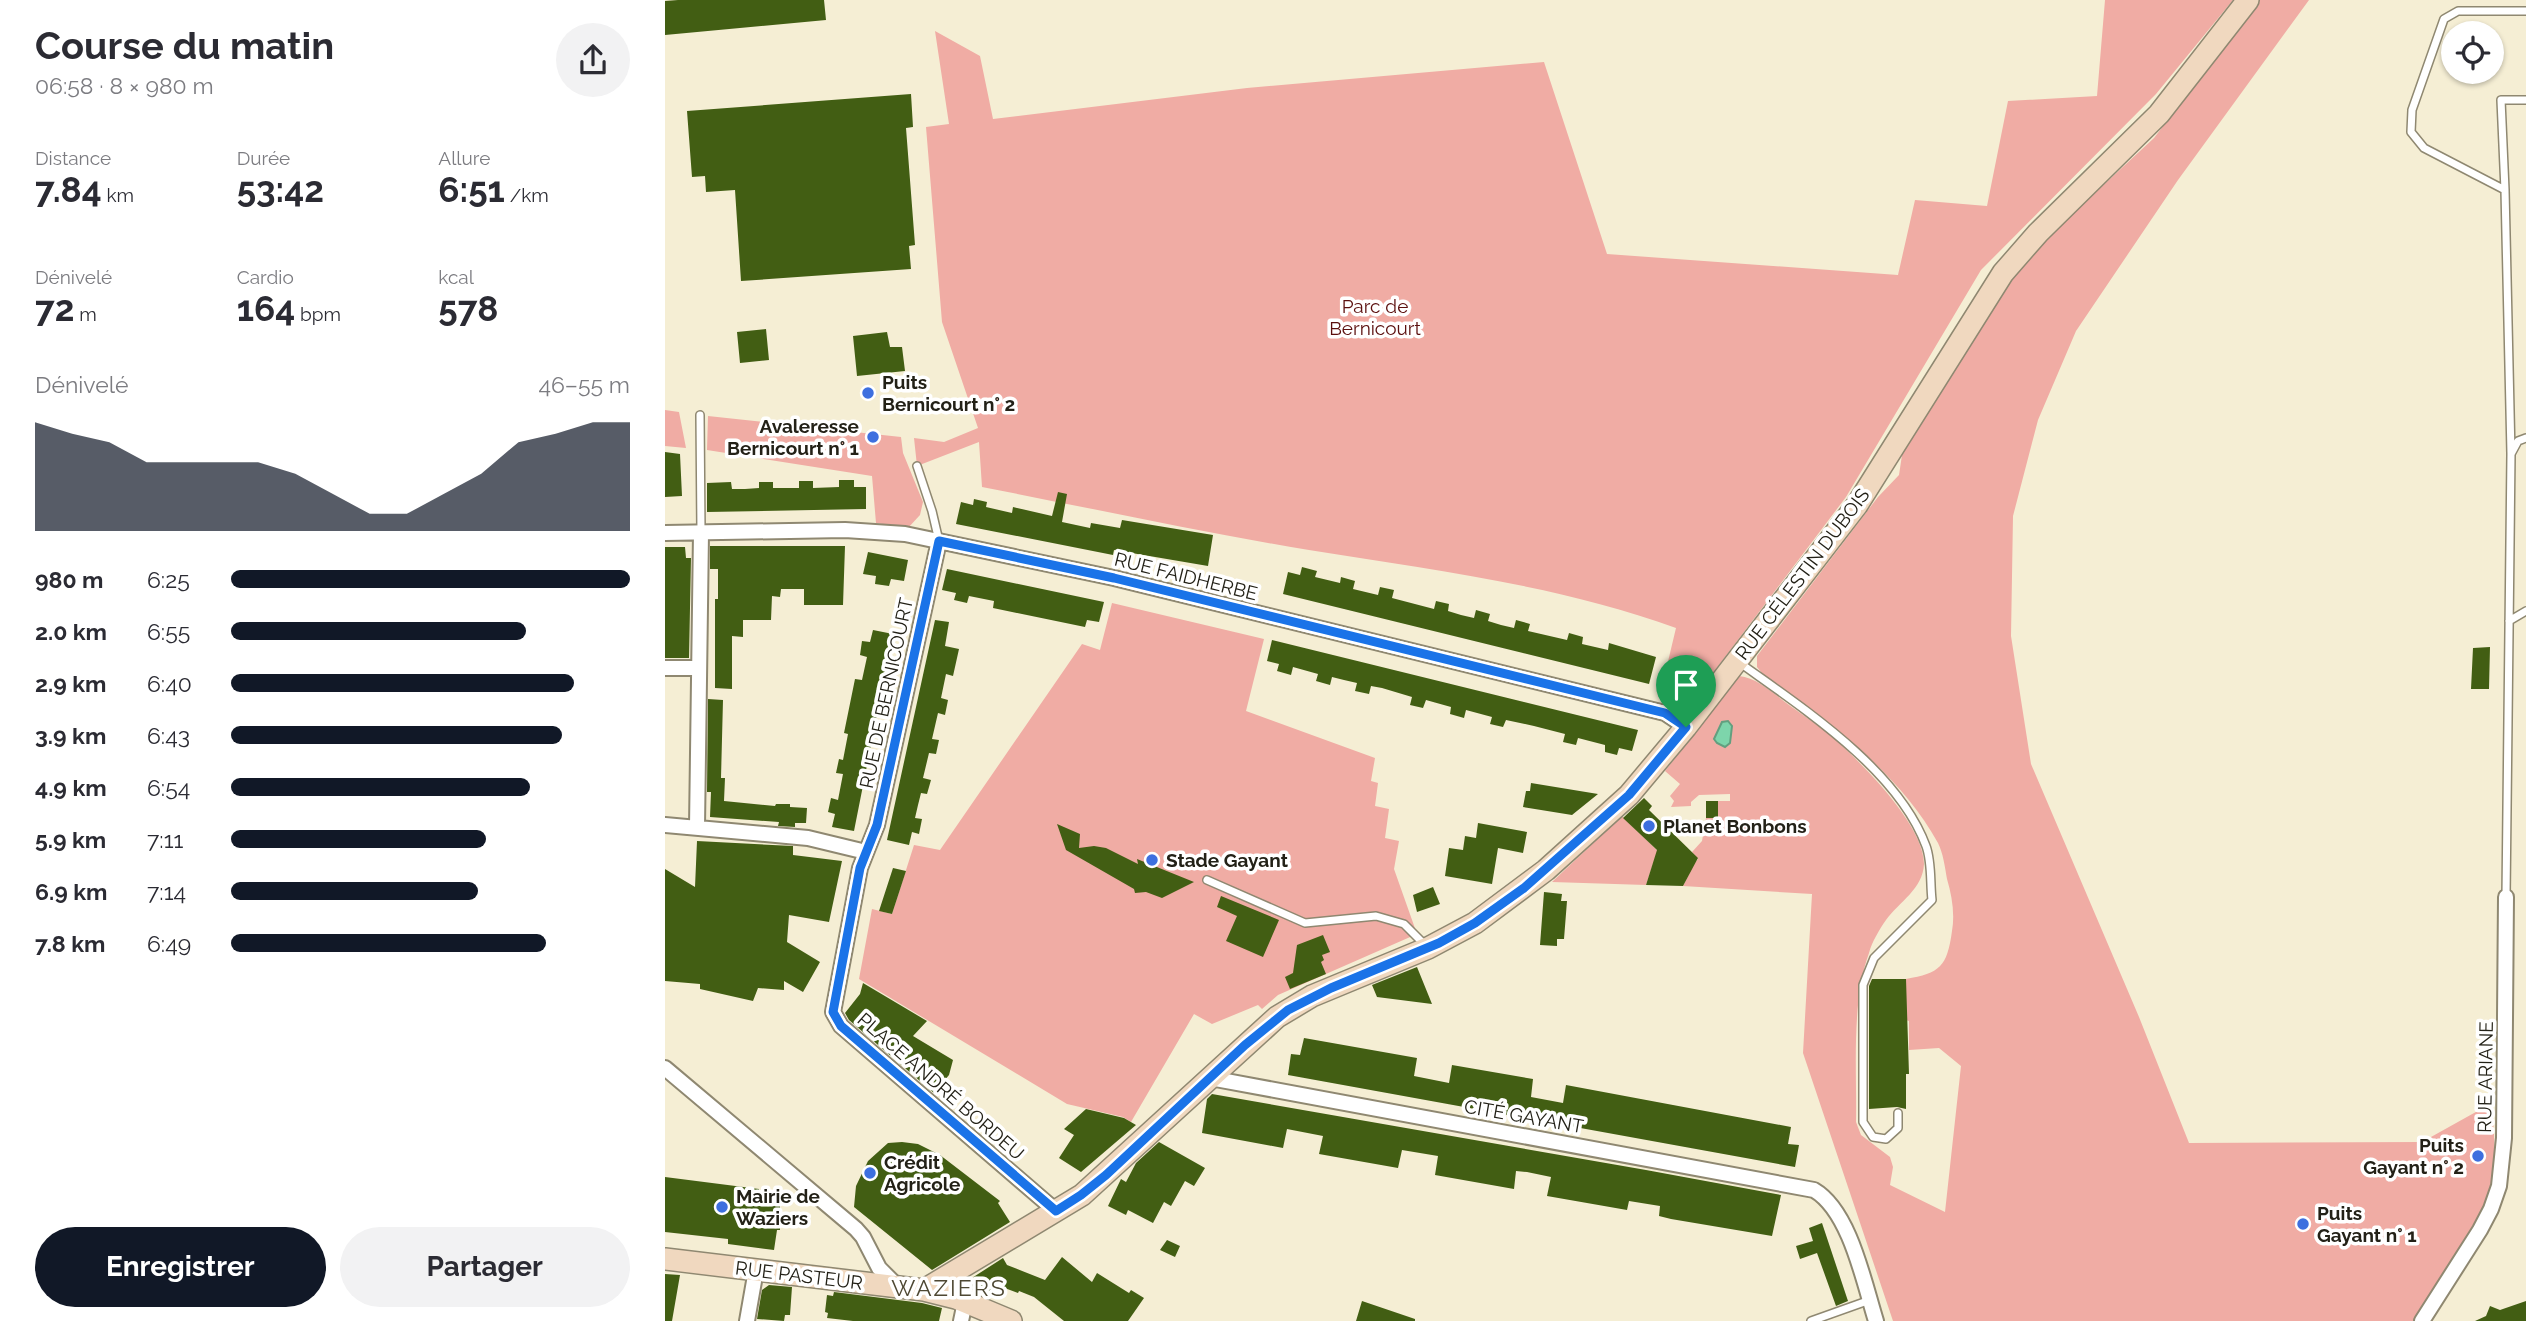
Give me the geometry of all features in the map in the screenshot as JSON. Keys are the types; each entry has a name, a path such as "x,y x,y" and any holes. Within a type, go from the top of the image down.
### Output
{"street":[{"name":"RUE CÉLESTIN DUBOIS","path":"924,1290 1081,1195 1106,1175 1267,1025 1298,1003 1428,948 1475,923 1546,870 1629,795 1686,727 1857,505 2003,273 2038,233 2159,114 2248,0"},
{"name":"RUE FAIDHERBE","path":"665,533 865,531 939,541 1114,578 1665,713 1686,727"},
{"path":"697,827 701,533"},
{"name":"RUE DE BERNICOURT","path":"866,852 877,825 939,541"},
{"path":"665,668 699,668"},
{"path":"665,825 822,840 866,852"},
{"name":"PLACE ANDRÉ BORDEU","path":"866,852 860,868 832,1007 836,1021 1056,1211"},
{"name":"RUE ARIANE","path":"2422,1321 2480,1230 2499,1186 2504,1139 2506,897"},
{"path":"665,1068 856,1229 879,1268 897,1286"},
{"name":"CITÉ GAYANT","path":"1210,1078 1814,1190 1828,1200 1837,1213 1870,1300"},
{"name":"RUE PASTEUR","path":"665,1259 924,1290 963,1311 1011,1321"},
{"path":"747,1321 756,1270"},
{"path":"1870,1300 1876,1321"}],"lane":[{"path":"2505,190 2424,148 2410,132 2412,110 2444,19 2458,11 2526,11"},
{"path":"2506,897 2511,454 2501,100 2526,100"},
{"path":"700,415 701,533"},
{"path":"2511,454 2518,441 2526,438"},
{"path":"917,466 939,541"},
{"path":"2509,621 2526,611"},
{"path":"1737,661 1837,735 1881,778 1907,808 1927,848 1932,900 1874,958 1863,985 1863,1122 1873,1137 1886,1139 1898,1128 1898,1113"},
{"path":"1207,880 1305,923 1377,916 1404,924 1428,948"},
{"path":"1811,1321 1870,1300"}],"green space":[{"name":"Parc de Bernicourt","path":"2105,0 2233,0 2156,94 1981,270 1846,497 1691,702 1660,695 1676,628 1632,613 1587,600 1495,580 1268,543 982,487 979,442 917,466 914,438 944,442 978,428 942,322 926,127 949,124 935,31 980,56 993,119 1247,88 1544,62 1607,254 1898,275 1915,200 1987,206 2008,101 2097,96"},
{"path":"2259,0 2309,0 2178,180 2076,331 2038,420 2013,516 2011,636 2031,764 2139,1017 2189,1143 2422,1142 2492,1103 2495,1149 2494,1173 2489,1195 2454,1260 2414,1321 1893,1321 1803,1053 1812,894 1683,886 1689,874 1653,864 1646,885 1552,882 1622,816 1659,852 1692,866 1698,859 1692,852 1702,841 1706,818 1718,818 1718,801 1730,801 1730,794 1699,795 1691,802 1691,806 1671,807 1674,801 1670,796 1680,784 1665,771 1739,676 1765,687 1836,740 1876,780 1903,814 1921,848 1924,864 1923,873 1915,888 1891,913 1878,932 1863,972 1857,1014 1856,1122 1861,1135 1890,1157 1893,1167 1890,1185 1945,1212 1961,1066 1939,1048 1909,1050 1909,1021 1906,1020 1906,979 1934,971 1944,960 1950,943 1953,905 1941,851 1922,817 1904,794 1861,751 1766,678 1757,667 1757,656 1878,497 1899,475 1902,455 1980,323 2010,279 2041,243 2154,138"},
{"path":"665,410 679,412 686,448 665,446"},
{"path":"708,416 901,437 903,453 923,502 920,515 908,528 876,523 872,476 707,450"},
{"name":"Stade Gayant","path":"1112,603 1264,639 1246,711 1375,758 1371,781 1378,783 1375,806 1389,809 1385,838 1399,841 1394,869 1417,934 1278,995 1262,1009 1258,1005 1212,1024 1194,1014 1131,1122 1123,1117 1067,1104 859,979 872,909 892,914 914,845 940,850 1082,644 1100,650"}],"shaded area":[{"path":"1728,721 1732,726 1730,743 1725,747 1714,739 1722,722"}],"building":[{"path":"824,0 826,20 665,35 665,1"},
{"path":"911,94 913,127 906,128 915,245 909,246 911,269 741,281 735,190 706,192 705,176 692,177 687,111"},
{"path":"766,329 769,360 740,363 737,332"},
{"path":"887,332 890,347 902,347 905,371 857,376 853,336"},
{"path":"665,452 680,454 682,496 665,497"},
{"path":"839,480 854,480 854,487 866,487 866,509 707,512 707,483 731,482 732,489 759,488 759,482 773,482 773,488 799,488 799,481 813,481 813,488 839,487"},
{"path":"1058,492 1067,494 1062,522 1090,528 1091,523 1120,528 1122,520 1213,535 1208,566 1114,550 1113,555 956,524 961,502 973,505 974,499 987,502 986,507 1012,513 1013,507 1052,516"},
{"path":"710,546 845,546 843,605 804,605 804,589 781,589 780,597 772,596 771,620 743,620 743,637 732,636 732,689 715,688 715,599 718,599 718,569 710,569"},
{"path":"665,547 685,547 686,558 691,558 689,658 665,658"},
{"path":"868,552 908,560 904,581 891,579 889,586 875,584 876,576 863,574"},
{"path":"1302,567 1317,571 1315,577 1340,583 1341,577 1355,581 1353,589 1378,595 1380,587 1394,590 1392,598 1434,609 1436,601 1449,604 1448,611 1461,615 1474,618 1476,610 1490,614 1488,621 1501,625 1514,628 1516,620 1530,624 1528,631 1567,640 1569,633 1583,637 1582,644 1608,650 1609,643 1656,657 1649,684 1283,594 1288,572 1300,575"},
{"path":"947,569 1104,602 1099,622 1087,620 1085,627 993,608 994,601 969,596 967,603 954,600 956,593 942,590"},
{"path":"935,620 949,622 945,646 959,649 953,676 946,674 941,698 948,700 945,715 938,713 932,739 939,740 936,754 929,753 923,778 931,780 927,794 921,793 915,818 922,819 919,834 912,832 909,845 887,840"},
{"path":"873,630 893,634 854,831 832,827 835,814 828,812 831,798 838,800 843,774 836,773 839,759 843,760 848,734 844,733 855,679 862,680 867,657 860,655 862,641 870,642"},
{"path":"1272,640 1638,730 1632,751 1619,748 1617,755 1605,752 1605,745 1578,738 1576,745 1563,742 1565,734 1534,726 1506,720 1503,727 1490,724 1492,717 1466,710 1464,718 1450,714 1451,707 1426,700 1423,708 1410,705 1412,697 1382,688 1371,686 1369,694 1355,691 1357,683 1332,677 1330,685 1316,681 1318,674 1293,667 1291,675 1277,671 1279,664 1267,661"},
{"path":"2490,647 2489,689 2471,689 2473,648"},
{"path":"708,699 723,700 721,778 725,778 724,801 775,806 790,804 790,807 807,808 806,823 795,823 795,827 778,826 779,822 710,817 711,792 707,792"},
{"path":"1531,783 1598,794 1572,815 1523,807 1526,791 1530,791"},
{"path":"1644,798 1652,806 1649,810 1698,858 1683,886 1646,885 1657,850 1623,818"},
{"path":"1706,801 1718,801 1718,818 1706,818"},
{"path":"1478,823 1527,832 1523,853 1498,848 1492,884 1445,876 1449,848 1463,850 1465,836 1476,838"},
{"path":"1057,824 1080,834 1079,848 1106,848 1138,864 1137,859 1194,882 1162,898 1146,892 1135,893 1134,889 1066,850"},
{"path":"697,841 793,846 793,855 842,861 829,922 789,915 787,942 820,962 803,992 784,981 784,990 758,988 753,1001 700,989 700,984 665,981 665,869 695,887"},
{"path":"893,868 906,871 892,914 879,911"},
{"path":"1433,887 1440,904 1417,912 1413,895"},
{"path":"1544,892 1562,894 1561,901 1567,901 1564,939 1557,939 1557,946 1540,945"},
{"path":"1221,896 1279,920 1263,957 1226,941 1237,916 1217,907"},
{"path":"1323,935 1330,952 1322,955 1324,960 1321,962 1326,974 1290,989 1285,977 1293,973 1297,945"},
{"path":"1417,967 1432,1004 1377,997 1372,985"},
{"path":"1872,979 1906,979 1909,1074 1906,1074 1906,1109 1869,1109 1869,986"},
{"path":"863,983 927,1021 913,1036 953,1060 949,1075 934,1093 849,1020 845,1013 860,994"},
{"path":"1304,1038 1417,1058 1414,1076 1449,1083 1452,1065 1533,1079 1531,1097 1563,1103 1566,1085 1791,1127 1788,1144 1799,1145 1795,1167 1288,1075 1291,1054 1300,1055"},
{"path":"1212,1094 1781,1195 1772,1236 1671,1219 1659,1216 1660,1206 1629,1201 1627,1210 1547,1196 1551,1177 1527,1172 1516,1171 1514,1189 1435,1175 1438,1156 1402,1150 1398,1168 1319,1154 1323,1136 1287,1129 1283,1148 1202,1133 1207,1099"},
{"path":"1086,1109 1124,1118 1136,1125 1081,1172 1059,1158 1074,1135 1064,1129"},
{"path":"1159,1142 1205,1168 1194,1186 1185,1181 1171,1206 1164,1202 1153,1223 1128,1210 1126,1215 1108,1206 1121,1179 1126,1182 1136,1163"},
{"path":"888,1143 918,1144 940,1155 1000,1201 998,1203 1010,1222 932,1270 854,1207 856,1186 868,1161"},
{"name":"Mairie de Waziers","path":"665,1177 759,1189 758,1194 780,1197 780,1230 777,1230 774,1250 728,1244 728,1239 665,1232"},
{"path":"1822,1223 1848,1301 1836,1306 1817,1253 1800,1259 1796,1246 1813,1241 1809,1228"},
{"path":"1167,1240 1180,1246 1175,1257 1160,1250"},
{"path":"1062,1257 1092,1282 1097,1273 1129,1293 1131,1290 1144,1298 1128,1321 1064,1321 1034,1297 1019,1291 1018,1293 994,1284 989,1297 961,1285 1003,1258 1007,1265 1045,1280"},
{"path":"665,1274 680,1275 672,1321 665,1321"},
{"path":"769,1285 792,1287 790,1315 785,1315 784,1321 757,1319 762,1290"},
{"path":"834,1292 942,1308 939,1321 853,1321 827,1318 827,1295 833,1296"},
{"path":"1362,1301 1415,1319 1415,1321 1356,1321"},
{"path":"2526,1301 2526,1321 2475,1321 2486,1316 2490,1306 2500,1310"}],"place":[{"name":"Puits Bernicourt n° 2","path":"868,393"},
{"name":"Avaleresse Bernicourt n° 1","path":"873,437"},
{"name":"Planet Bonbons","path":"1649,826"},
{"name":"Stade Gayant","path":"1152,860"},
{"name":"Puits Gayant n° 2","path":"2478,1156"},
{"name":"Crédit Agricole","path":"870,1173"},
{"name":"Mairie de Waziers","path":"722,1207"},
{"name":"Puits Gayant n° 1","path":"2303,1224"}],"district":[{"name":"WAZIERS","path":"949,1287"}],"route":[{"path":"939,541 1114,578 1665,713 1686,727 1617,807 1502,905 1450,937 1312,996 1277,1017 1106,1175 1056,1211 836,1021 832,1007 860,868 877,825 939,541"}]}
